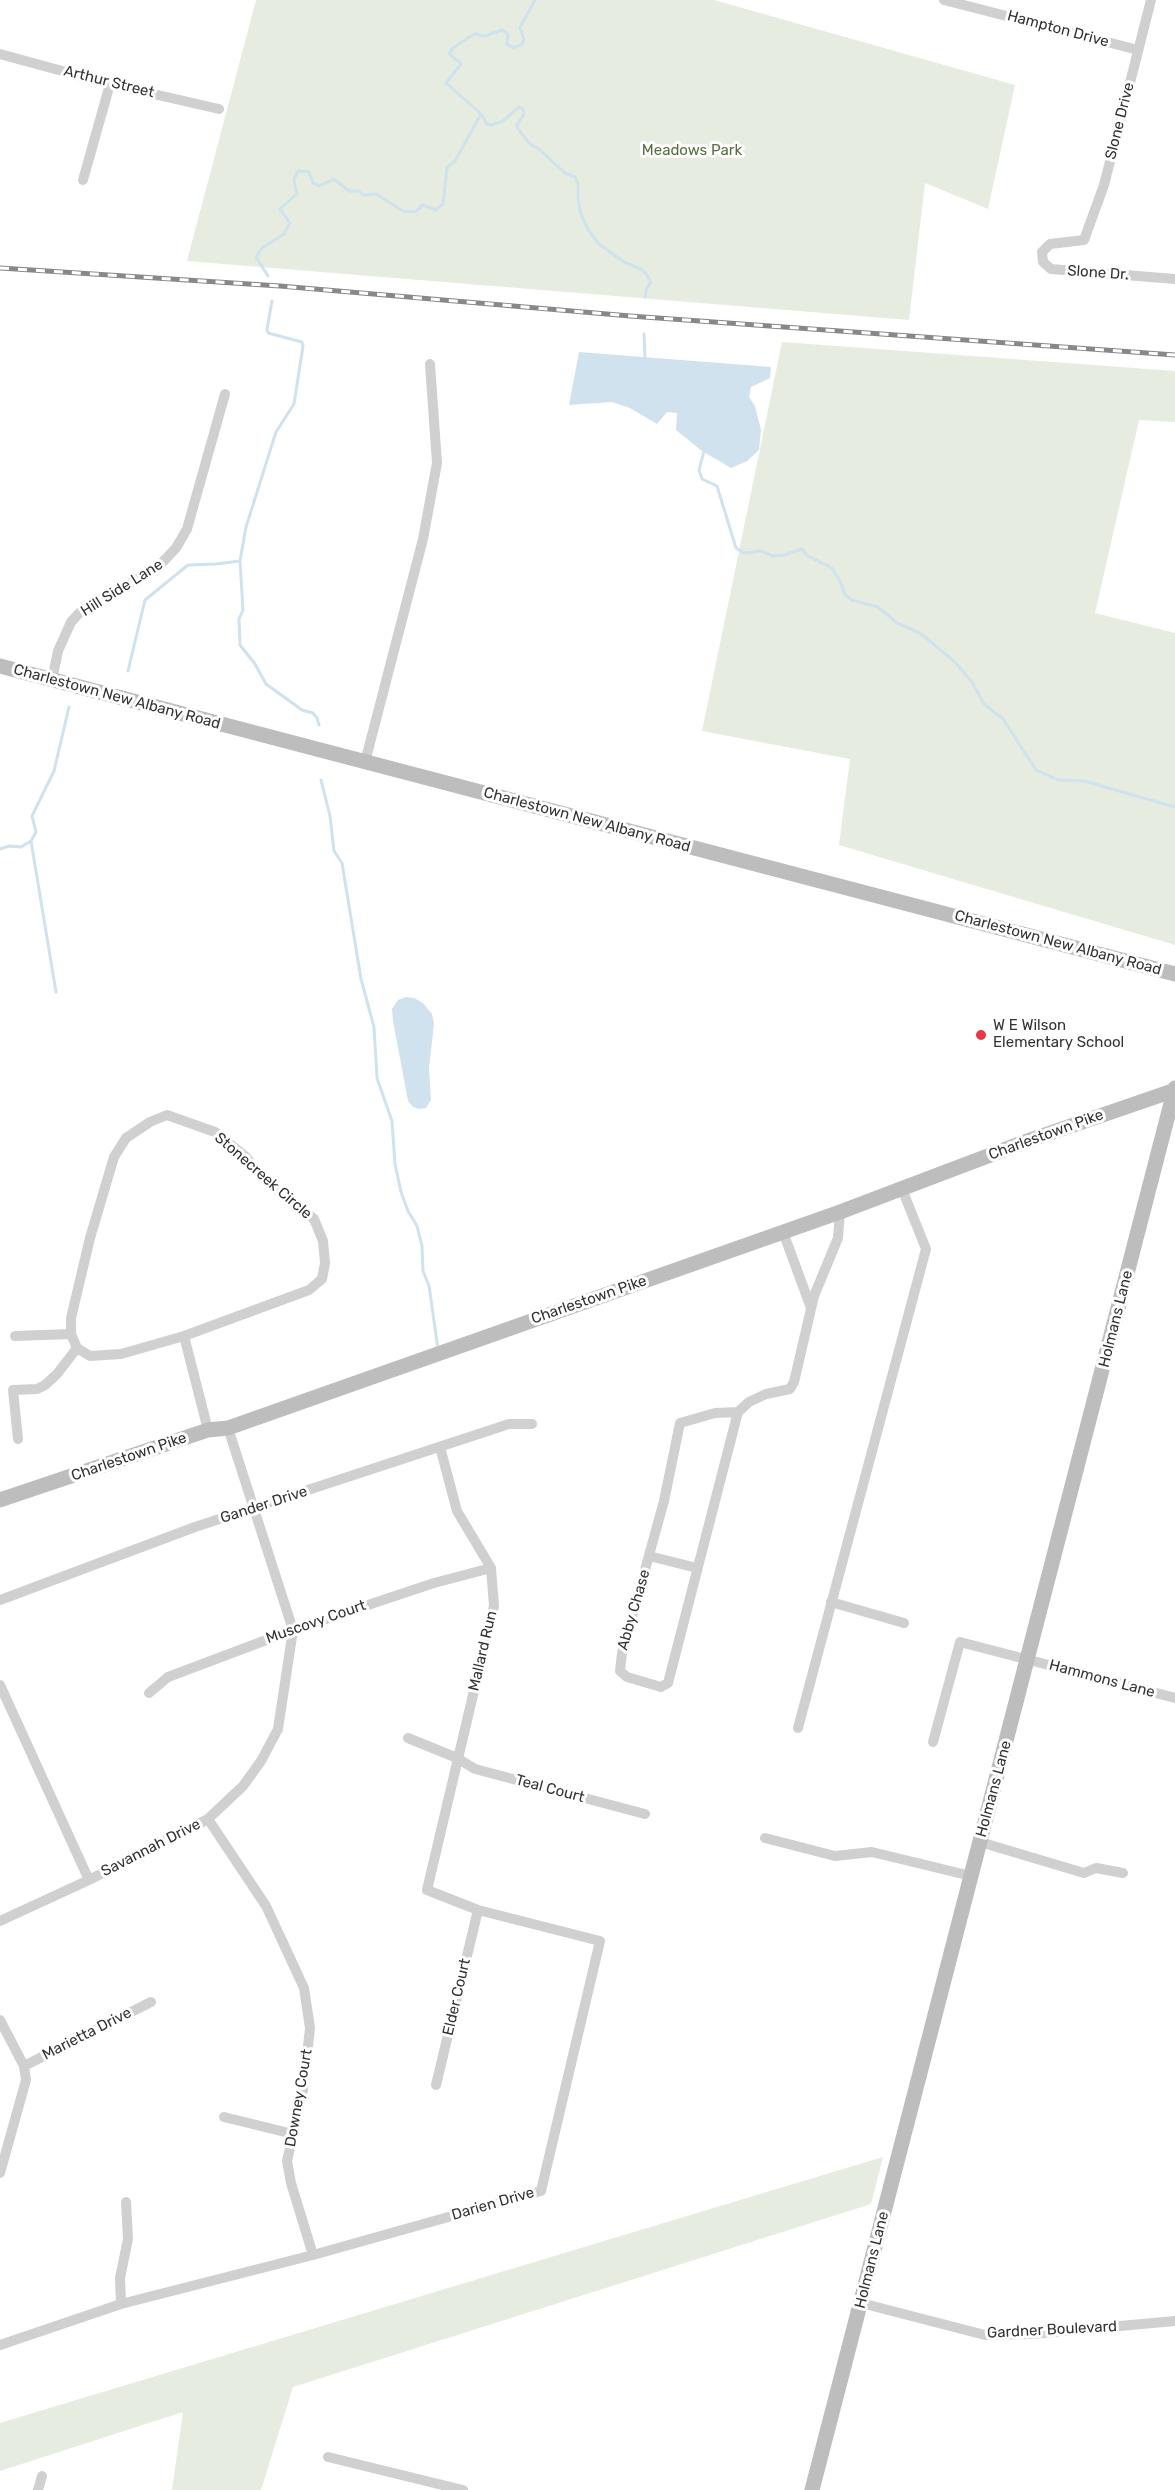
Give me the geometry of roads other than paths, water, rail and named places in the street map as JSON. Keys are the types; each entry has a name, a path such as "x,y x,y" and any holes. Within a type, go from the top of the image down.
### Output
{"main road":[{"name":"Charlestown New Albany Road","path":"0,666 1175,974"},
{"name":"Charlestown Pike","path":"0,1500 208,1430 228,1428 840,1212 1030,1140 1175,1089"},
{"name":"Holmans Lane","path":"812,2490 1175,1089"}],"street":[{"name":"Hampton Drive","path":"944,0 990,6 1138,50"},
{"name":"Slone Drive","path":"1084,240 1104,185 1151,0"},
{"name":"Arthur Street","path":"0,54 110,84 219,109"},
{"path":"83,180 110,84"},
{"name":"Slone Dr.","path":"1084,240 1050,244 1042,252 1043,262 1051,269 1063,271 1175,279"},
{"path":"365,762 423,539 437,463 430,364"},
{"name":"Hill Side Lane","path":"52,680 58,651 71,622 83,609 157,568 176,548 187,529 225,394"},
{"name":"Stonecreek Circle","path":"167,1115 215,1132 246,1157 260,1175 314,1219 323,1241 325,1263 322,1280 309,1290 184,1336 121,1354 90,1356 77,1348 71,1334 71,1318 90,1238 114,1157 126,1138 150,1122 167,1115"},
{"path":"798,1728 926,1249 902,1189"},
{"path":"738,1413 749,1402 766,1394 790,1389 794,1382 814,1296 838,1238 840,1212"},
{"path":"783,1232 811,1309"},
{"path":"15,1336 71,1334"},
{"path":"184,1336 208,1430"},
{"path":"18,1439 13,1390 37,1389 45,1385 77,1348"},
{"name":"Abby Chase","path":"715,1413 738,1413 674,1663 668,1683 661,1688 627,1677 620,1671 622,1653 649,1556 664,1501 680,1424 715,1413"},
{"name":"Gander Drive","path":"0,1600 195,1527 509,1424 532,1424"},
{"name":"Savannah Drive","path":"0,1921 89,1880 208,1819 243,1786 261,1761 278,1729 292,1630 228,1428"},
{"name":"Mallard Run","path":"440,1447 457,1511 491,1568 494,1606 458,1758"},
{"path":"649,1556 697,1568"},
{"name":"Muscovy Court","path":"149,1693 168,1677 292,1630 434,1583 491,1568"},
{"path":"831,1602 904,1623"},
{"name":"Hammons Lane","path":"933,1742 960,1642 1175,1698"},
{"path":"0,1685 89,1880"},
{"name":"Teal Court","path":"408,1738 458,1758 475,1768 645,1815"},
{"name":"Darien Drive","path":"0,2345 121,2304 313,2255 541,2191 600,1941 478,1910 428,1890 458,1758"},
{"name":"Downey Court","path":"208,1819 266,1906 304,1988 310,2028 303,2090 287,2161 291,2183 313,2255"},
{"path":"765,1838 835,1856 872,1852 971,1876"},
{"path":"980,1842 1084,1873 1096,1868 1123,1873"},
{"name":"Elder Court","path":"436,2085 478,1910"},
{"name":"Marietta Drive","path":"24,2066 151,2002"},
{"path":"0,2020 24,2066 26,2080 0,2173"},
{"path":"224,2117 293,2134"},
{"path":"121,2304 120,2278 128,2239 126,2202"},
{"name":"Gardner Boulevard","path":"861,2303 985,2335 1032,2334 1175,2321"},
{"path":"328,2457 463,2490"},
{"path":"38,2490 42,2476"}],"water":[{"path":"579,352 771,367 770,378 751,387 749,397 755,406 761,430 759,450 747,461 731,468 702,451 676,430 677,413 667,412 657,424 630,408 612,402 569,405"},
{"path":"406,997 423,1003 432,1014 434,1024 429,1068 431,1100 426,1108 413,1107 408,1101 393,1021 392,1009 398,1000"}],"waterway":[{"path":"535,0 520,27 524,40 521,45 513,48 507,44 508,34 502,30 485,36 474,34 449,53 461,64 446,83 481,114 487,124 492,125 503,121 519,107 523,109 524,114 517,125 518,129 530,144 539,149 565,173 575,177 578,184 581,214 589,231 599,244 647,275 651,282 645,297"},
{"path":"268,276 256,257 262,248 284,234 290,223 280,209 297,194 294,180 298,171 309,172 313,183 319,186 334,179 349,191 359,191 363,195 376,194 403,211 415,212 423,205 436,210 443,204 447,168 455,161 481,114"},
{"path":"272,301 268,333 302,342 303,346 294,404 276,432 246,527 240,561 243,610 239,619 240,645 255,664 266,684 302,710 313,713 319,725"},
{"path":"644,334 645,359"},
{"path":"704,451 699,470 702,479 717,486 736,548 744,553 761,551 773,556 802,549 808,556 832,568 844,593 851,600 878,607 897,623 920,633 955,662 972,682 984,704 1003,719 1036,770 1058,780 1084,781 1175,807"},
{"path":"128,671 145,600 188,565 240,561"},
{"path":"0,849 9,846 21,847 31,841 36,832 32,816 54,771 69,707"},
{"path":"321,780 330,816 334,851 342,863 361,979 374,1027 377,1078 392,1121 395,1164 401,1192 417,1226 422,1246 423,1271 429,1286 438,1349"},
{"path":"31,841 56,992"}],"railway":[{"path":"0,268 280,286 630,316 1175,355"}],"place":[{"name":"W E Wilson Elementary School","path":"981,1035"}],"park label":[{"name":"Meadows Park","path":"692,151"}]}
